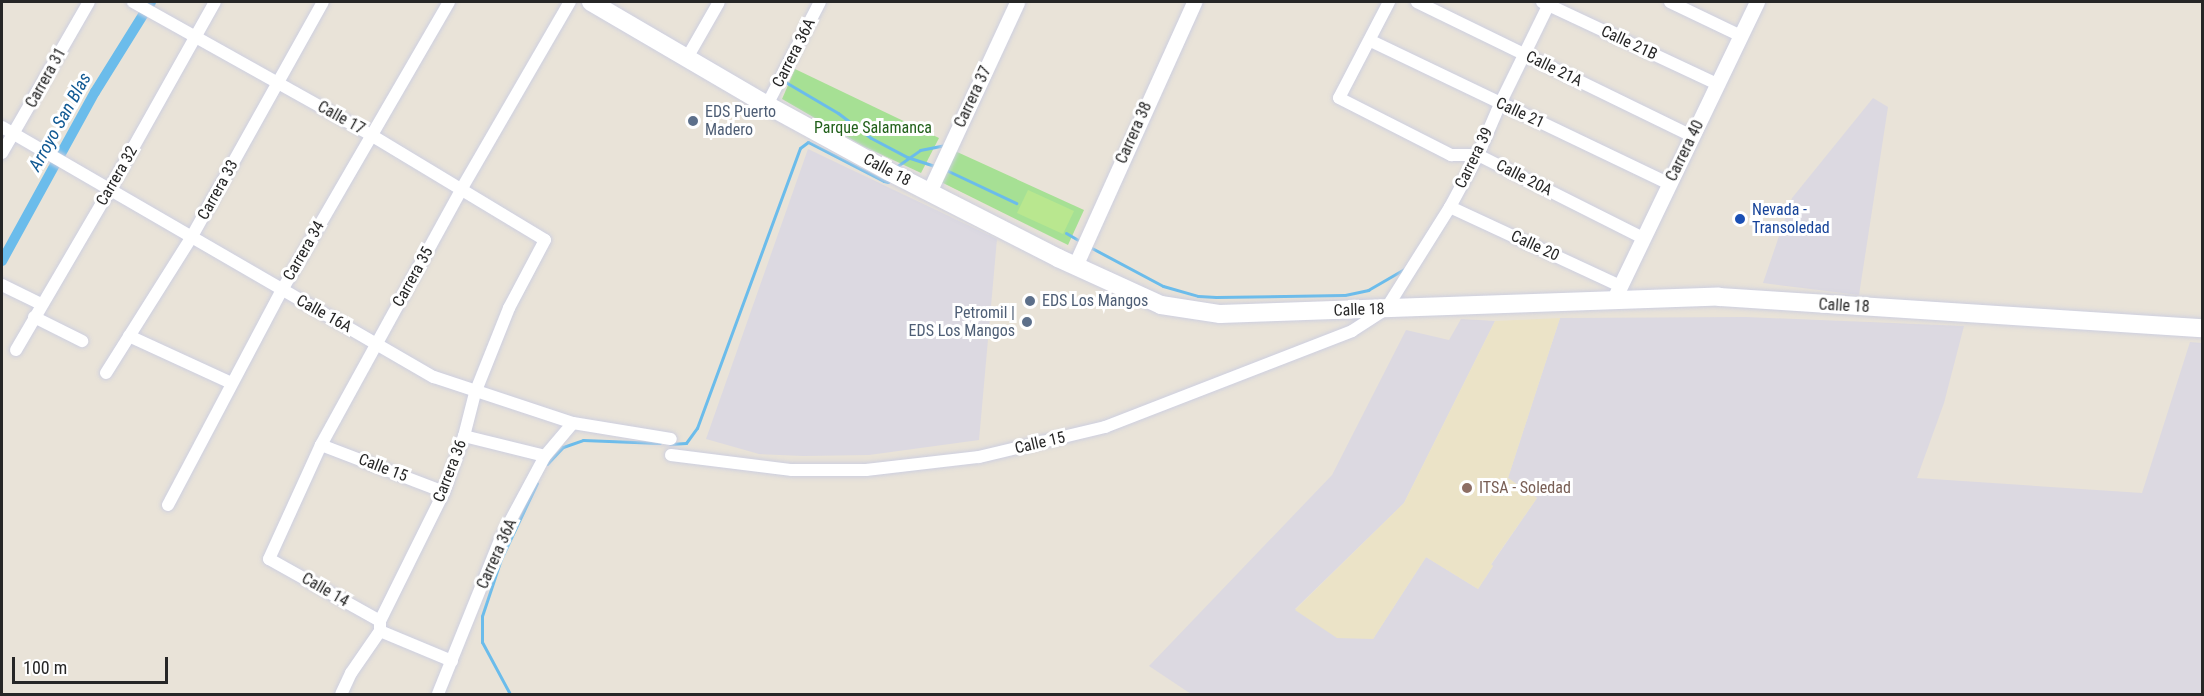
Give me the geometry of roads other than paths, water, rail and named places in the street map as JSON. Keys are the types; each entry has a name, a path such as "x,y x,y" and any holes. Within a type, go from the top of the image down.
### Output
{"main road":[{"name":"Calle 18","path":"591,2 767,105 893,174 1075,266 1161,306 1220,314 1386,309 1616,293 1719,297 2202,328"}],"street":[{"name":"Carrera 31","path":"2,153 89,2"},
{"name":"Carrera 32","path":"16,350 215,2"},
{"name":"Carrera 33","path":"106,373 191,238 323,2"},
{"name":"Carrera 34","path":"168,505 282,290 448,2"},
{"name":"Carrera 35","path":"270,559 321,445 462,188 570,2"},
{"path":"687,57 719,2"},
{"name":"Carrera 36A","path":"767,105 820,2"},
{"name":"Carrera 37","path":"929,192 1017,2"},
{"name":"Carrera 38","path":"1075,266 1194,2"},
{"path":"1371,41 1389,2"},
{"name":"Calle 21A","path":"1417,2 1692,136"},
{"path":"1670,2 1741,36"},
{"name":"Carrera 40","path":"1616,293 1757,2"},
{"name":"Carrera 39","path":"1386,309 1450,207 1478,155 1546,3"},
{"name":"Calle 21B","path":"1546,3 1717,84"},
{"name":"Calle 17","path":"137,4 462,188 545,240"},
{"name":"Calle 20A","path":"1371,41 1339,98 1451,155 1478,155 1643,238"},
{"name":"Calle 21","path":"1371,41 1669,184"},
{"name":"Calle 16A","path":"2,127 434,377 476,393 573,423 671,439"},
{"name":"Calle 20","path":"1450,207 1616,293"},
{"name":"Carrera 36","path":"341,694 380,626 444,492 464,436 476,393 508,308 545,240"},
{"path":"2,285 41,304"},
{"name":"Calle 15","path":"671,455 792,470 866,470 979,457 1105,426 1352,331 1386,309"},
{"path":"34,317 82,340"},
{"path":"129,336 231,383"},
{"name":"Carrera 36A","path":"438,694 500,540 545,456 573,423"},
{"path":"464,436 545,456"},
{"name":"Calle 15","path":"321,445 444,492"},
{"name":"Calle 14","path":"270,559 380,626 452,661"}],"waterway":[{"name":"Arroyo San Blas","path":"2,261 95,92 151,2"},
{"path":"782,80 838,113 871,138 907,157 935,166"},
{"path":"670,444 686,443 697,428 800,148 808,142 884,181 888,182 891,179"},
{"path":"896,167 920,150 946,145"},
{"path":"944,169 1016,203"},
{"path":"1066,233 1080,241"},
{"path":"1088,246 1163,286 1198,296 1345,295 1368,290 1406,268"},
{"path":"547,464 563,447 583,440 660,443"},
{"path":"510,694 482,642 482,616 501,559 537,483"}],"place":[{"name":"EDS Puerto Madero","path":"693,121"},
{"name":"Nevada - Transoledad","path":"1740,219"},
{"name":"EDS Los Mangos","path":"1030,301"},
{"name":"Petromil | EDS Los Mangos","path":"1027,322"},
{"name":"ITSA - Soledad","path":"1467,488"}],"park label":[{"name":"Parque Salamanca","path":"873,128"}]}
